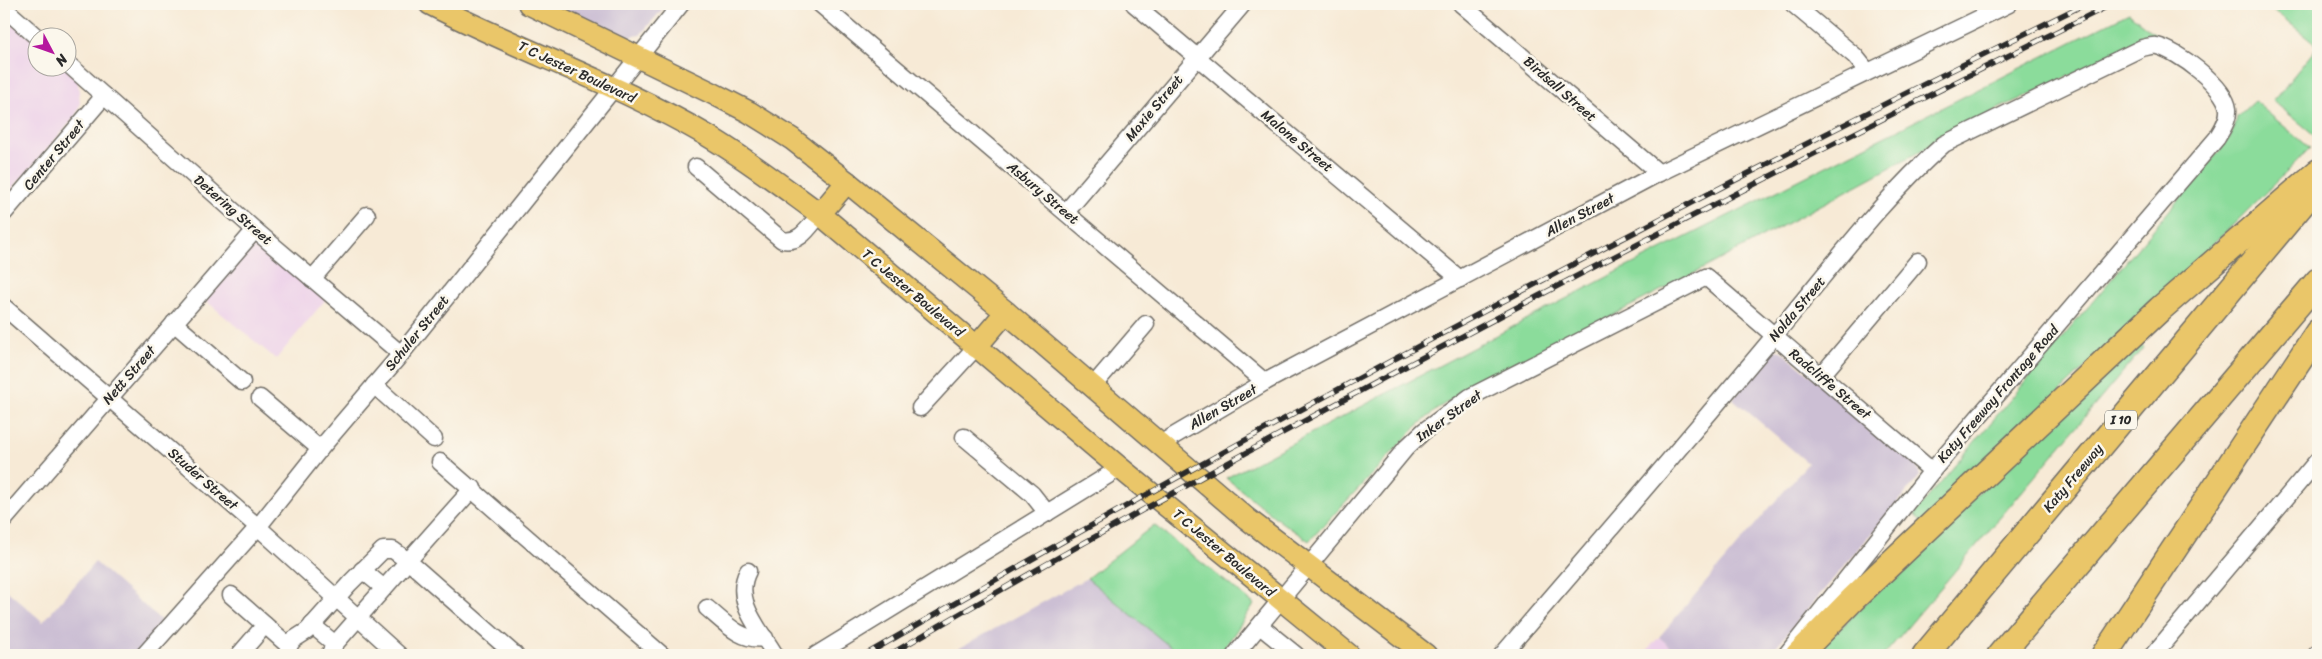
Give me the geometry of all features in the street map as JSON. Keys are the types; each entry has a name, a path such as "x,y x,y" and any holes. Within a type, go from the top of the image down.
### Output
{"highway":[{"path":"1798,655 1854,598 2160,309 2318,172"},
{"name":"Katy Freeway","path":"1925,655 2318,185"},
{"path":"2000,655 2318,281"},
{"path":"2104,655 2318,332"}],"main road":[{"name":"T C Jester Boulevard","path":"430,4 615,87 708,136 768,176 820,214 1120,468 1349,655"},
{"path":"529,4 639,56 749,112 792,140 847,182 1006,312 1246,518 1426,655"},
{"path":"820,214 847,182"},
{"path":"976,347 1006,312"}],"street":[{"name":"Schuler Street","path":"144,655 258,527 320,449 401,354 681,4"},
{"name":"Asbury Street","path":"820,4 1265,382"},
{"name":"Malone Street","path":"1134,4 1460,278"},
{"name":"Maxie Street","path":"1066,212 1243,4"},
{"name":"Birdsall Street","path":"1461,4 1659,173"},
{"path":"1793,4 1855,56 1867,71"},
{"name":"Allen Street","path":"1160,444 1265,382 1659,173 2009,4"},
{"path":"4,8 28,29"},
{"name":"Katy Freeway Frontage Road","path":"1786,655 1932,470 2217,138 2228,116 2228,107 2216,86 2175,53 2155,45"},
{"name":"Nolda Street","path":"1502,655 1774,337 1891,195 1917,167 1944,144 2142,48 2155,45"},
{"name":"Detering Street","path":"78,73 255,230 401,354"},
{"name":"Center Street","path":"4,213 104,96"},
{"path":"696,168 782,240 790,242 799,238 820,214"},
{"path":"312,278 367,215"},
{"name":"Nett Street","path":"4,520 255,230"},
{"path":"1821,376 1918,261"},
{"name":"Radcliffe Street","path":"1706,277 1932,470"},
{"name":"Inker Street","path":"1235,655 1406,448 1424,431 1470,397 1706,277"},
{"name":"Studer Street","path":"4,307 258,527 357,619 399,655"},
{"path":"174,323 242,382"},
{"path":"1093,386 1146,324"},
{"path":"920,408 976,347"},
{"path":"374,385 434,439"},
{"path":"260,398 320,449"},
{"path":"964,437 1032,494 1047,514"},
{"path":"2153,655 2318,460"},
{"path":"440,462 473,488 662,655"},
{"path":"816,655 1120,468"},
{"path":"312,625 332,650 473,488"},
{"path":"231,596 265,626 289,651 362,570 383,550 393,550 515,655"},
{"path":"362,570 384,588"},
{"path":"748,570 743,581 742,594 746,606 775,655"},
{"path":"707,608 734,631 758,640 765,638"},
{"path":"239,655 265,626"},
{"path":"1260,626 1296,655"}],"shaded area":[{"path":"545,4 667,4 640,35 623,38"},
{"path":"4,15 28,36 28,78 75,78 78,81 80,104 75,117 4,198"},
{"path":"260,245 326,299 276,359 205,300 252,248"},
{"path":"1776,350 1782,351 1917,465 1920,476 1769,655 1680,655 1659,637 1808,463 1733,399 1770,353"},
{"path":"95,562 164,623 135,655 4,654 4,588 43,622"},
{"path":"1087,578 1180,655 947,655"},
{"path":"1659,637 1680,655 1643,655"}],"green space":[{"path":"2266,4 2318,4 2318,46"},
{"path":"2129,13 2160,38 2142,42 2000,108 1712,264 1470,389 1441,406 1416,427 1309,541 1281,522 1226,478 1613,274"},
{"path":"2318,46 2318,138 2273,101"},
{"path":"2254,101 2310,148 1923,524 1914,514 2221,149 2230,137 2237,117"},
{"path":"2135,339 2144,347 1884,655 1813,655"},
{"path":"1154,525 1254,604 1220,655 1180,655 1087,578"}],"railway":[{"path":"865,655 1165,484 1469,319 1776,159 2085,4"},
{"path":"889,655 1039,568 1190,484 1495,319 1802,160 2112,4"}]}
